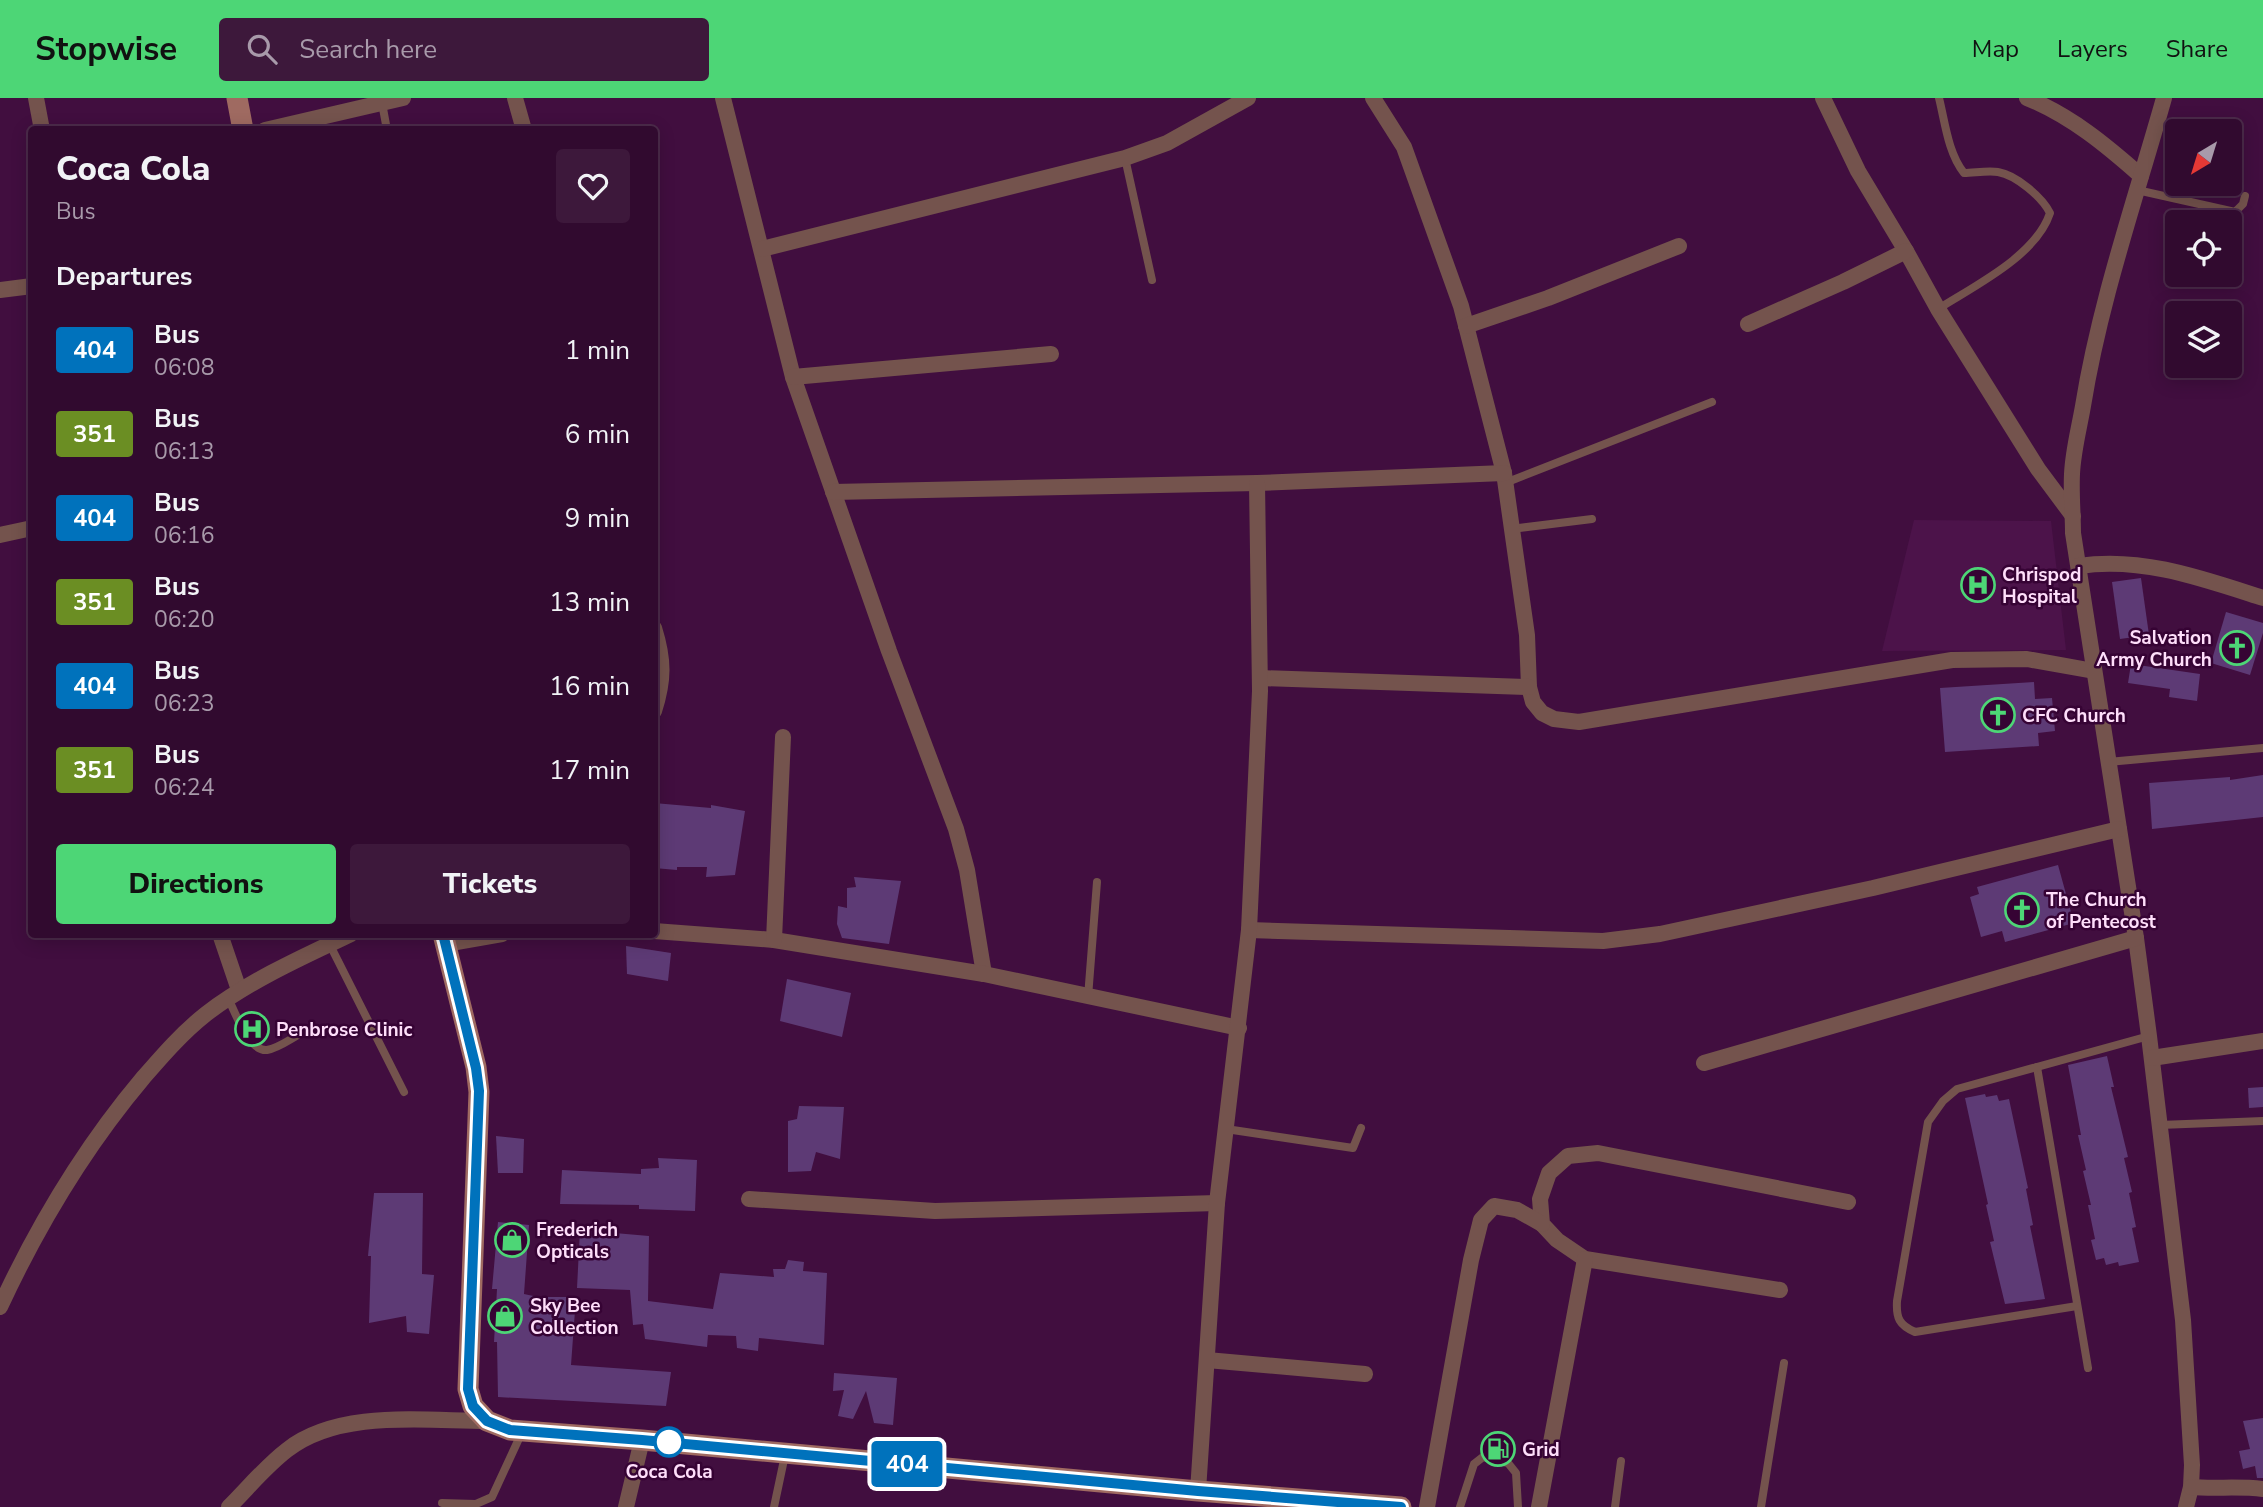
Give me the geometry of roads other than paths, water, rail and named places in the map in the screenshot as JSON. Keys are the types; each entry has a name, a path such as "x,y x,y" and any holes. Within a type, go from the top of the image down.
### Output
{"street":[{"path":"36,98 41,126"},
{"path":"237,98 242,126"},
{"path":"282,126 400,98"},
{"path":"515,98 523,126"},
{"path":"723,98 793,377 956,829 967,870 984,974"},
{"path":"762,249 1125,158 1167,143 1248,98"},
{"path":"1373,98 1404,147 1461,306 1505,478 1527,635 1529,687 1533,702 1542,713 1554,719 1579,722 1952,660 2028,659 2094,671"},
{"path":"1823,98 1858,171 1938,309 2038,469 2073,516"},
{"path":"2027,98 2073,121 2117,154 2139,183"},
{"path":"2164,98 2117,256 2090,361 2072,474 2073,533 2136,938 2183,1320 2190,1419 2191,1487 2186,1507"},
{"path":"1466,326 1548,298 1679,246"},
{"path":"1748,324 1906,251"},
{"path":"0,290 28,290"},
{"path":"793,377 1051,354"},
{"path":"833,492 1505,478"},
{"path":"1198,1491 1217,1203 1249,930 1260,678 1257,483"},
{"path":"0,535 28,529"},
{"path":"2080,566 2120,562 2187,575 2262,595"},
{"path":"658,641 663,678 658,696"},
{"path":"1260,678 1529,687"},
{"path":"774,940 783,737"},
{"path":"1249,930 1603,941 1660,934 1873,888 2119,829"},
{"path":"658,931 774,940 984,974 1239,1028"},
{"path":"221,938 234,994"},
{"path":"0,1307 47,1213 78,1163 101,1130 168,1049 190,1027 234,994 343,938"},
{"path":"1704,1063 2136,938"},
{"path":"444,939 476,1068 479,1091 468,1389 473,1406 487,1421"},
{"path":"2152,1058 2263,1041"},
{"path":"1542,1224 1540,1199 1549,1173 1568,1156 1598,1153 1848,1202"},
{"path":"749,1199 935,1211 1217,1203"},
{"path":"1427,1507 1471,1260 1481,1220 1494,1206 1517,1210 1542,1224 1557,1240 1585,1259 1780,1290"},
{"path":"1539,1507 1585,1259"},
{"path":"1208,1360 1365,1374"},
{"path":"229,1507 287,1449 317,1432 352,1422 487,1421 510,1430 785,1452 1198,1491 1232,1500 1401,1507"},
{"path":"626,1507 642,1440"},
{"path":"2191,1487 2263,1489"}],"lane":[{"path":"1938,309 2021,255 2050,213 2040,198 2023,184 1998,172 1964,173 1952,152 1939,98"},
{"path":"382,103 386,126"},
{"path":"1125,158 1152,280"},
{"path":"2139,183 2235,212 2243,204 2245,197"},
{"path":"1505,478 1712,402"},
{"path":"1511,529 1592,519"},
{"path":"2108,762 2263,748"},
{"path":"1088,998 1097,881"},
{"path":"330,945 404,1092"},
{"path":"234,994 248,1038 257,1048 272,1048 298,1035"},
{"path":"2077,1306 1916,1332 1902,1326 1896,1315 1928,1122 1943,1101 1957,1089 2149,1036"},
{"path":"2037,1067 2088,1368"},
{"path":"2160,1125 2263,1122"},
{"path":"1226,1129 1353,1148 1361,1128"},
{"path":"1761,1507 1784,1363"},
{"path":"442,1503 476,1504 492,1497 522,1431"},
{"path":"774,1507 785,1452"},
{"path":"1460,1507 1474,1464 1483,1457 1508,1463 1516,1473 1518,1507"},
{"path":"1615,1507 1621,1461"}],"place":[{"name":"Chrispod Hospital","path":"1978,585"},
{"name":"Salvation Army Church","path":"2237,648"},
{"name":"CFC Church","path":"1998,715"},
{"name":"The Church of Pentecost","path":"2022,910"},
{"name":"Penbrose Clinic","path":"252,1029"},
{"name":"Frederich Opticals","path":"512,1240"},
{"name":"Sky Bee Collection","path":"505,1316"},
{"name":"Coca Cola","path":"669,1442"},
{"name":"Grid","path":"1498,1449"}]}
